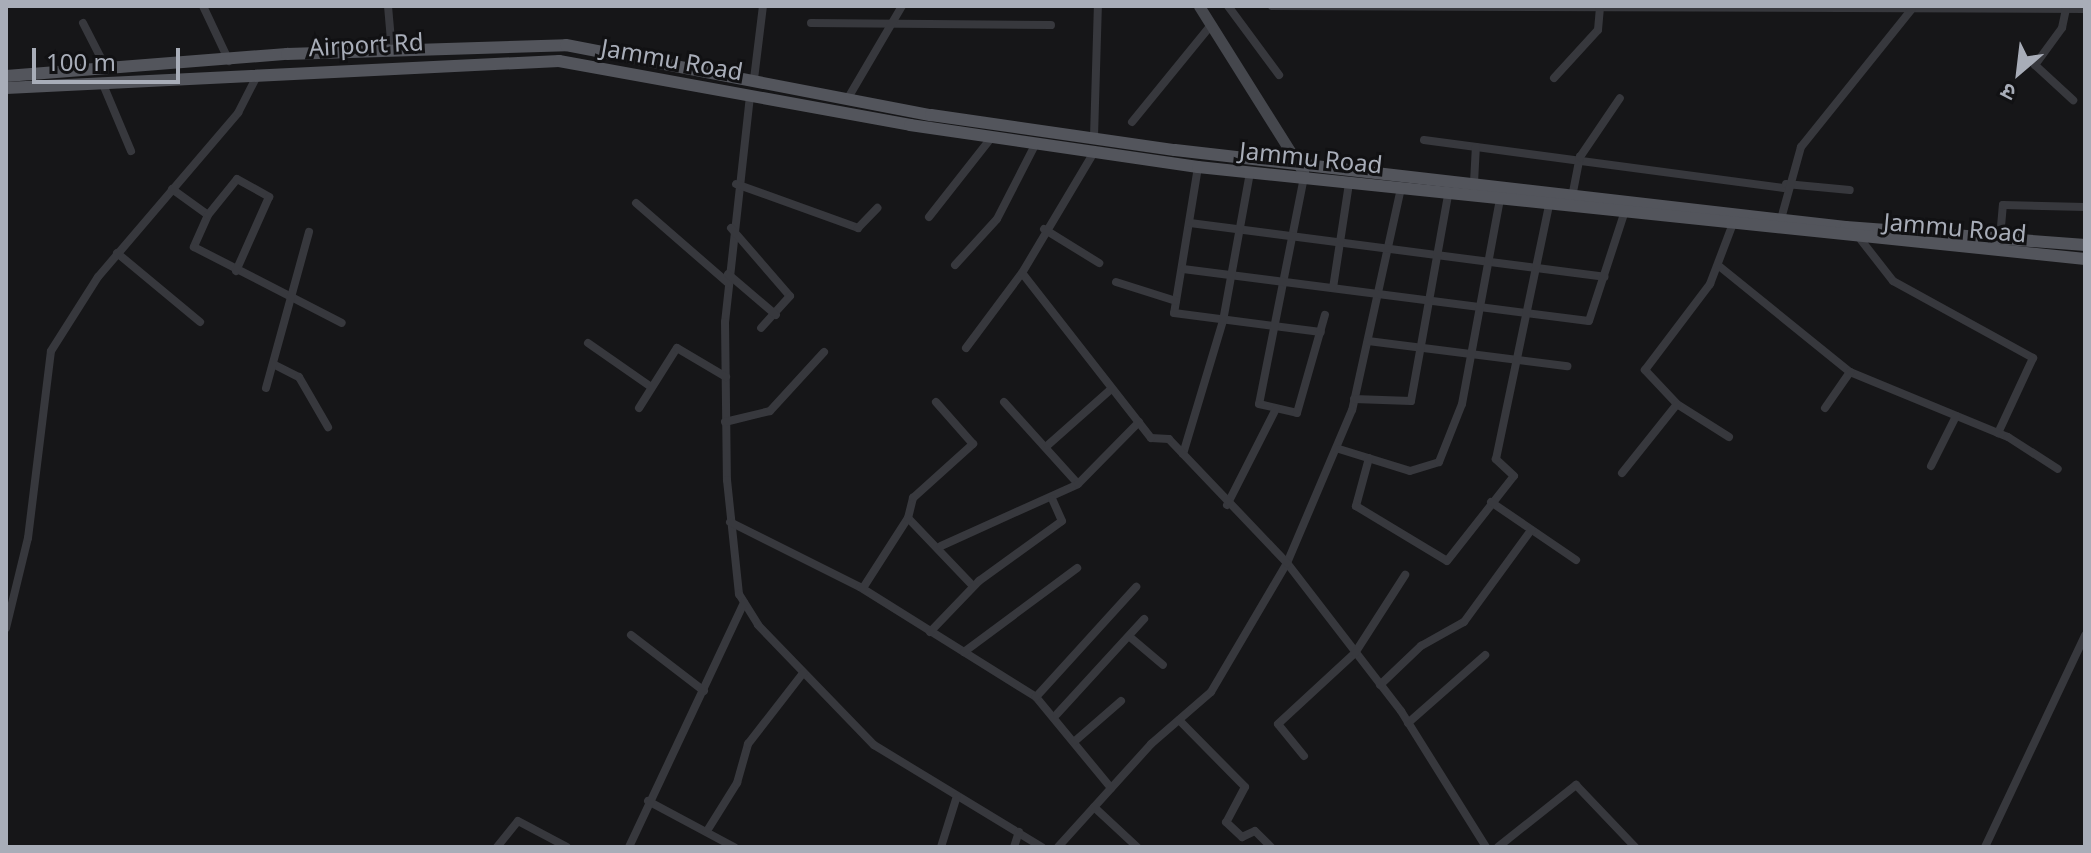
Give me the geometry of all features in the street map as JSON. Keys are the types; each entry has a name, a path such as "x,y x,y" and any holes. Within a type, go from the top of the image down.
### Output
{"main road":[{"path":"6,76 105,76 229,61 566,45 848,98 1094,137 1781,219 2085,245"},
{"name":"Airport Rd","path":"6,88 105,76 259,73 538,60"},
{"name":"Jammu Road","path":"538,60 992,137 1198,167 1861,240 2085,259"}],"street":[{"path":"203,6 229,61"},
{"path":"388,6 392,52"},
{"path":"754,79 763,6"},
{"path":"848,98 896,25 902,6"},
{"path":"1094,137 1098,6"},
{"path":"1199,6 1299,161 1304,177 1289,237 1258,401 1276,409 1298,411 1325,315"},
{"path":"1228,6 1279,75"},
{"path":"1272,6 2085,9"},
{"path":"1554,78 1599,28 1600,8"},
{"path":"2061,8 2062,28 2035,65 2073,100"},
{"path":"1781,219 1785,190 1801,147 1911,10"},
{"path":"83,23 131,151"},
{"path":"811,23 1051,25"},
{"path":"1132,122 1211,25"},
{"path":"6,628 28,538 47,360 117,253 238,113 259,73"},
{"path":"750,96 731,228 725,422 730,522 744,603 803,673 874,745 1042,847"},
{"path":"1573,192 1578,165 1620,98"},
{"path":"929,217 992,137"},
{"path":"1424,140 1578,165 1785,190 1850,190"},
{"path":"955,265 997,219 1036,143"},
{"path":"1474,183 1476,149"},
{"path":"966,348 1022,273 1044,229 1094,152"},
{"path":"1198,167 1175,315 1321,332"},
{"path":"1183,454 1223,321 1250,172"},
{"path":"236,271 269,197 237,179 208,215 192,245 236,271 342,323"},
{"path":"1333,288 1349,183"},
{"path":"736,184 858,228 877,208"},
{"path":"1058,847 1111,788 1211,692 1287,563 1339,449 1368,341 1401,188"},
{"path":"172,189 208,215"},
{"path":"1354,399 1409,403 1440,253 1448,195"},
{"path":"1339,449 1410,471 1439,462 1462,404 1500,199"},
{"path":"636,203 776,315"},
{"path":"1369,458 1356,506 1444,561 1515,474 1496,459 1530,312 1549,205"},
{"path":"2000,238 2005,205 2085,207"},
{"path":"1183,269 1431,298 1591,321 1624,214"},
{"path":"1190,223 1440,253 1604,277"},
{"path":"1729,437 1677,404 1645,370 1719,266 1732,226"},
{"path":"731,228 790,296 761,328"},
{"path":"1044,229 1099,263"},
{"path":"266,388 293,300 309,232"},
{"path":"1861,240 1893,281 2033,358 1998,433"},
{"path":"117,253 200,322"},
{"path":"1719,266 1850,372 1998,433 2058,469"},
{"path":"1022,273 1080,339 1082,357 1151,438 1167,437 1227,505 1287,563 1408,723 1486,847"},
{"path":"1116,282 1176,301"},
{"path":"1368,341 1470,351 1567,366"},
{"path":"588,343 651,387"},
{"path":"639,408 680,347 726,377"},
{"path":"725,422 770,411 824,352"},
{"path":"273,364 299,377 328,427"},
{"path":"1825,408 1850,372"},
{"path":"1048,445 1110,390"},
{"path":"863,588 908,518 913,498 973,444 936,402"},
{"path":"1004,402 1048,445 1078,484"},
{"path":"1622,473 1677,404"},
{"path":"1227,505 1276,409"},
{"path":"1931,466 1956,416"},
{"path":"941,546 970,527 1052,499 1078,484 1139,422"},
{"path":"930,632 973,586 1062,521 1052,499"},
{"path":"1491,502 1576,560"},
{"path":"908,518 941,546 973,586"},
{"path":"730,522 863,588 1036,697 1057,714 1111,788"},
{"path":"1380,685 1421,646 1464,622 1531,530"},
{"path":"964,652 1077,568"},
{"path":"1304,756 1278,724 1355,653 1405,575"},
{"path":"1036,697 1136,587"},
{"path":"629,847 648,801 744,603"},
{"path":"1057,714 1144,619"},
{"path":"631,635 704,691"},
{"path":"1985,847 2085,635"},
{"path":"1130,637 1163,665"},
{"path":"1408,723 1485,655"},
{"path":"707,831 737,783 748,744 803,673"},
{"path":"1075,741 1121,701"},
{"path":"1179,720 1245,787 1226,822 1242,837 1255,831 1271,847"},
{"path":"1498,847 1576,785 1635,847"},
{"path":"941,847 957,796"},
{"path":"648,801 734,847"},
{"path":"1094,807 1137,847"},
{"path":"497,847 518,821 567,847"},
{"path":"1014,847 1019,832"}]}
